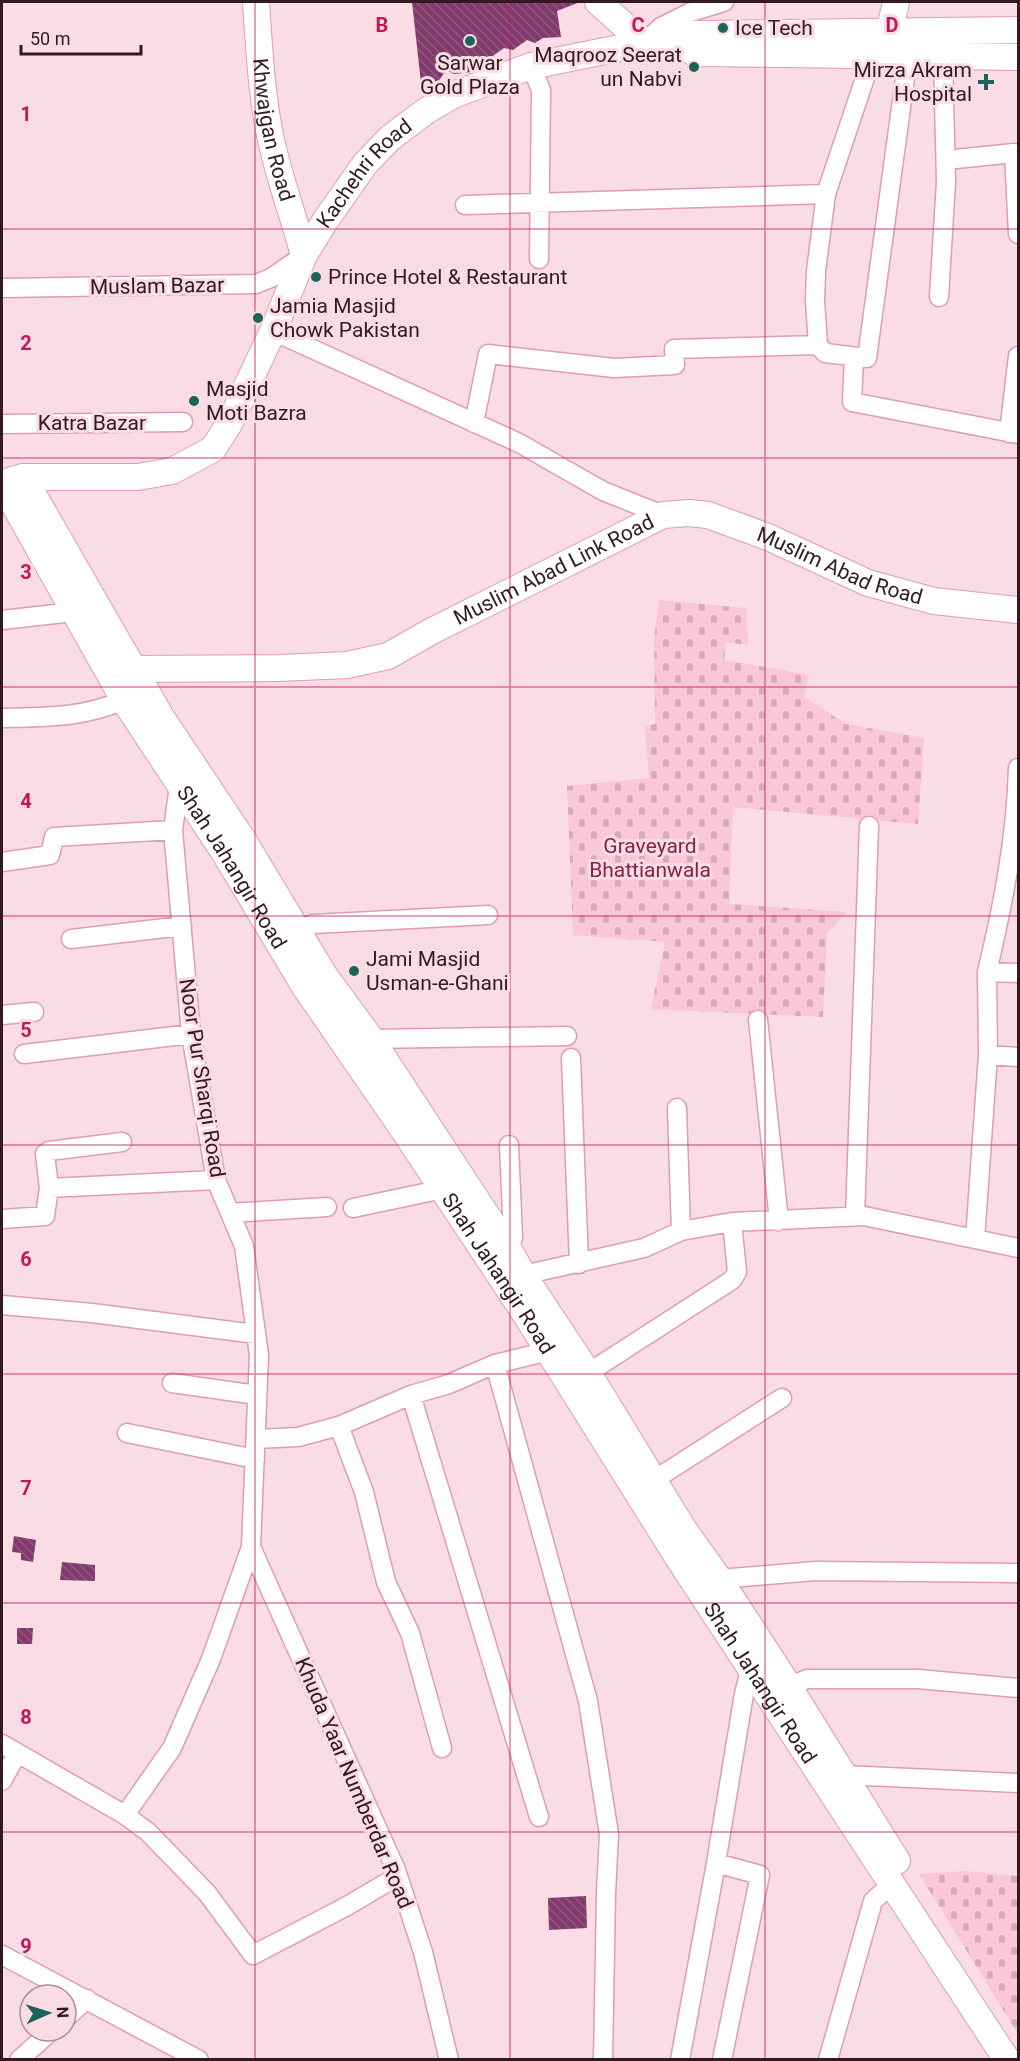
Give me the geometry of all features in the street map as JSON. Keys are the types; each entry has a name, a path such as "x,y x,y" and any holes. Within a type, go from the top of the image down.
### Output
{"street":[{"name":"Khwajgan Road","path":"256,2 262,80 269,130 278,170 304,255"},
{"path":"598,2 644,43 661,27 691,12 724,2"},
{"path":"888,55 826,194 816,271 815,301 818,345 825,352 854,357 867,358 890,30 896,2"},
{"name":"Kachehri Road","path":"7,478 138,477 172,471 213,449 229,424 273,331 304,255 325,221 365,164 406,124 453,95 531,66 644,43 673,41 693,34 1018,30"},
{"path":"673,41 694,53 1018,57"},
{"path":"939,297 946,160 943,57"},
{"path":"531,66 541,90 539,258"},
{"path":"946,160 1016,153 1018,234"},
{"path":"465,205 826,194"},
{"name":"Muslam Bazar","path":"2,288 256,284 272,278 304,255"},
{"name":"Muslim Abad Link Road","path":"273,331 519,443 603,490 663,515"},
{"path":"474,423 488,354 614,368 675,365 674,349 818,345"},
{"path":"854,357 852,402 1014,434 1018,356"},
{"name":"Katra Bazar","path":"2,424 183,422"},
{"name":"Shah Jahangir Road","path":"7,478 73,612 124,700 243,840 324,975 371,1039 508,1248 522,1275 588,1372 684,1530 719,1579 788,1687 1018,2053"},
{"name":"Shah Jahangir Road","path":"7,478 132,669 224,852 305,987 549,1351 677,1556 751,1666 1006,2060"},
{"name":"Muslim Abad Road","path":"663,515 689,513 708,515 768,537 867,583 934,601 1018,610"},
{"name":"Muslim Abad Link Road","path":"132,669 347,665 388,656 432,631 663,515"},
{"path":"2,620 73,612"},
{"path":"2,718 59,717 100,710 124,700"},
{"path":"975,1239 988,1055 987,972 1005,896 1018,796 1018,768"},
{"name":"Noor Pur Sharqi Road","path":"188,777 173,830 191,1034 216,1180 244,1246 259,1355 251,1547"},
{"path":"855,1216 869,826"},
{"path":"2,862 50,855 54,837 173,830"},
{"path":"298,931 313,924 488,915"},
{"path":"70,939 182,926"},
{"path":"987,972 1018,973"},
{"path":"2,1015 33,1012"},
{"path":"758,1020 779,1221"},
{"path":"24,1054 191,1034"},
{"path":"371,1039 567,1035"},
{"path":"988,1055 1018,1057"},
{"path":"572,1058 579,1264"},
{"path":"677,1108 681,1231"},
{"path":"2,1219 45,1216 49,1188 44,1159 49,1150 122,1142"},
{"path":"508,1248 513,1238 509,1145"},
{"path":"49,1188 216,1180"},
{"path":"353,1208 443,1190"},
{"path":"230,1213 327,1207"},
{"path":"522,1275 644,1248 681,1231 732,1222 864,1216 1018,1248"},
{"path":"588,1372 732,1280 737,1272 732,1222"},
{"path":"2,1305 92,1313 256,1334"},
{"path":"256,1439 298,1437 339,1426 411,1395 449,1384 495,1364 549,1351"},
{"path":"495,1364 588,1701 609,1834 603,2060"},
{"path":"172,1383 257,1395"},
{"path":"411,1395 539,1817"},
{"path":"654,1480 782,1398"},
{"path":"339,1426 364,1492 386,1582 410,1633 442,1748"},
{"path":"127,1433 255,1459"},
{"path":"125,1815 172,1748 211,1659 251,1547"},
{"name":"Khuda Yaar Numberdar Road","path":"251,1547 398,1876 423,1952 449,2060"},
{"path":"719,1579 815,1571 1018,1573"},
{"path":"680,2060 744,1694 751,1666"},
{"path":"788,1687 807,1679 918,1679 1018,1688"},
{"path":"2,1781 9,1749 125,1815 148,1832 207,1893 253,1955 347,1906 398,1876"},
{"path":"844,1775 1018,1783"},
{"path":"716,1863 760,1875 722,2060"},
{"path":"833,2059 873,1901 892,1884"},
{"path":"2,1954 199,2060"},
{"path":"78,2008 87,2000"},
{"path":"19,2060 38,2043"}],"green space":[{"name":"Graveyard Bhattianwala","path":"659,600 746,608 748,645 726,642 724,660 809,675 804,696 845,724 924,738 918,824 733,807 729,904 847,912 827,933 823,1017 651,1009 665,942 573,935 567,786 649,778 645,726 655,724 654,639"},
{"path":"967,1871 1018,1876 1018,2034 919,1874"}],"building":[{"name":"Sarwar Gold Plaza","path":"412,2 580,2 557,11 561,37 543,38 535,43 527,40 513,50 504,48 483,63 473,63 472,72 454,74 446,70 438,82 421,83"},
{"path":"14,1536 36,1540 33,1562 21,1560 21,1553 12,1552"},
{"path":"62,1562 95,1565 95,1581 60,1580"},
{"path":"17,1628 33,1628 32,1644 17,1644"},
{"path":"586,1896 587,1928 549,1930 548,1898"}],"place":[{"name":"Ice Tech","path":"723,28"},
{"name":"Sarwar Gold Plaza","path":"470,41"},
{"name":"Maqrooz Seerat un Nabvi","path":"694,67"},
{"name":"Mirza Akram Hospital","path":"986,82"},
{"name":"Prince Hotel & Restaurant","path":"316,277"},
{"name":"Jamia Masjid Chowk Pakistan","path":"258,318"},
{"name":"Masjid Moti Bazra","path":"194,401"},
{"name":"Jami Masjid Usman-e-Ghani","path":"354,971"}]}
